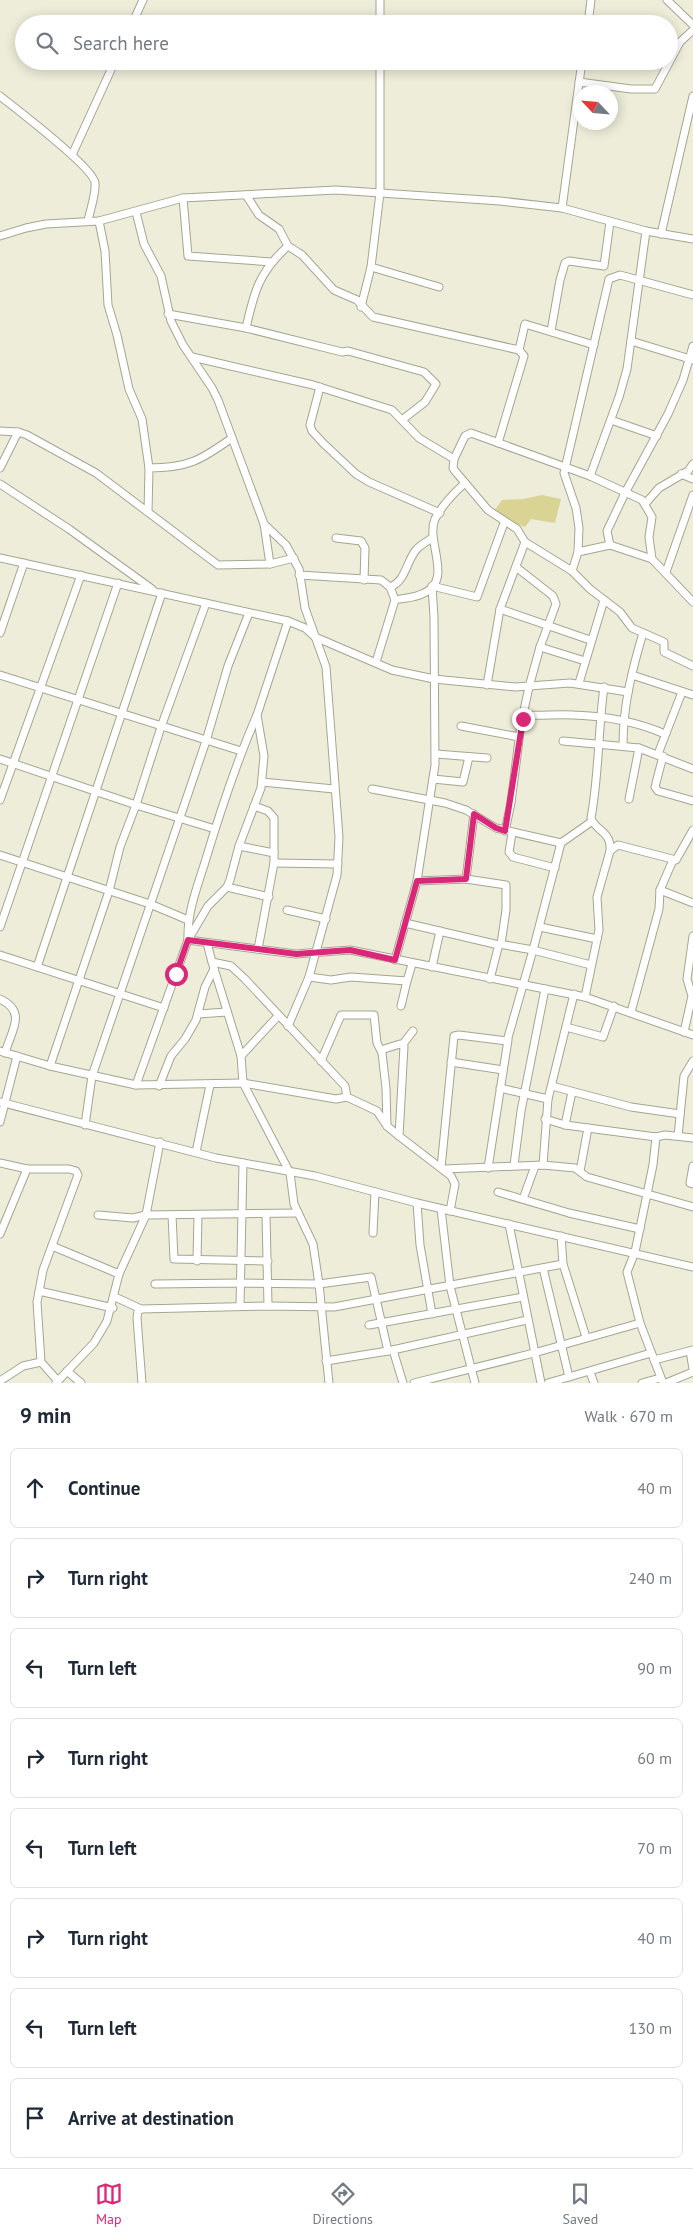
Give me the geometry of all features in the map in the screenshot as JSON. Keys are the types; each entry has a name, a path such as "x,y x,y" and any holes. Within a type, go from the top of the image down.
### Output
{"street":[{"path":"136,15 143,0"},
{"path":"380,0 380,15"},
{"path":"589,15 591,0"},
{"path":"667,0 693,25"},
{"path":"678,46 693,30"},
{"path":"72,155 111,70"},
{"path":"362,307 371,267 380,193 380,70"},
{"path":"562,208 581,70"},
{"path":"580,82 631,89 654,89 665,70"},
{"path":"0,96 72,155 95,182 88,221"},
{"path":"661,234 693,96"},
{"path":"0,236 39,225 99,221 183,198 336,190 500,201 562,208 646,232 693,240"},
{"path":"246,195 259,215 280,229 288,246 302,255 334,290 354,298 373,317 519,350 524,356 498,443"},
{"path":"183,198 188,256 272,262"},
{"path":"136,212 144,244 161,276 168,314 183,344 212,388 232,438 264,524 270,564"},
{"path":"99,221 105,251 108,305 129,389 142,419 149,468 148,512"},
{"path":"551,331 565,263 569,261 604,266 610,222"},
{"path":"590,476 619,397 632,341 646,232"},
{"path":"246,328 255,290 272,262 288,246"},
{"path":"371,267 439,287"},
{"path":"572,571 578,552 579,528 576,508 565,481 566,468 585,376 609,279 615,275 620,275 693,295"},
{"path":"168,314 246,328 342,352 348,351 424,372 436,384 424,402 402,420"},
{"path":"519,350 525,324 594,344"},
{"path":"632,341 691,360"},
{"path":"610,545 608,531 625,493 657,436 683,380 691,360 693,346"},
{"path":"192,357 320,387 392,410 428,445 454,459"},
{"path":"320,387 310,425 312,431 323,443 356,474 368,482 440,513"},
{"path":"611,420 657,436"},
{"path":"0,431 18,432 54,448 96,473 218,565 270,564 294,558"},
{"path":"0,468 18,432"},
{"path":"652,558 649,537 652,517 645,504 590,476 498,443 467,434 454,459 453,468 488,510 504,523 516,529 526,542 572,571 620,612 632,628 664,642 664,652 693,666"},
{"path":"149,468 173,468 186,465 207,455 232,438"},
{"path":"645,504 660,488 693,464"},
{"path":"681,474 693,479"},
{"path":"395,600 423,594 438,577 439,565 432,538 435,519 465,483"},
{"path":"0,484 69,529 159,592"},
{"path":"666,572 693,495"},
{"path":"432,586 477,597 504,523"},
{"path":"264,524 286,545 294,558 305,608 326,667 339,837 338,864 326,919 309,978 288,1026"},
{"path":"336,538 361,541 365,548 364,580"},
{"path":"390,588 396,585 402,578 416,550 432,538"},
{"path":"486,684 500,609 526,542"},
{"path":"578,552 610,545 652,558 693,602"},
{"path":"0,558 288,620 306,628 315,637 392,670 434,679 529,687 555,683 578,683 628,692"},
{"path":"0,633 24,563"},
{"path":"516,567 535,580 556,600 556,604 540,647 529,687 519,737 512,796 509,852 513,858 555,868"},
{"path":"0,800 81,575"},
{"path":"299,575 381,580 390,588 395,600 376,662"},
{"path":"0,927 118,583"},
{"path":"395,960 417,881 436,754 432,586"},
{"path":"37,967 122,714 159,592"},
{"path":"578,683 604,600"},
{"path":"50,1066 109,891 120,846 206,603"},
{"path":"500,609 590,640"},
{"path":"85,1125 92,1076 206,741 228,666 249,613"},
{"path":"188,940 188,920 215,829 241,751 257,715 288,620"},
{"path":"623,745 623,721 628,692 643,633"},
{"path":"540,647 585,661"},
{"path":"0,674 241,751"},
{"path":"632,675 693,695"},
{"path":"488,1168 508,1040 540,927 561,843 591,822 598,776 600,717 604,688"},
{"path":"682,692 665,734 655,787 658,791 693,801"},
{"path":"524,715 572,714 600,717 647,726 665,734"},
{"path":"136,1085 188,940 208,906 227,887 239,846 262,782 264,756 257,715"},
{"path":"461,726 519,737"},
{"path":"563,741 623,745 639,748 693,769"},
{"path":"629,799 639,748"},
{"path":"436,754 487,758"},
{"path":"433,779 463,782 468,757"},
{"path":"0,759 136,805 215,829"},
{"path":"262,782 334,789"},
{"path":"372,789 430,800 474,814 496,828 561,843"},
{"path":"254,806 268,811 274,818 272,836 274,863 258,949"},
{"path":"466,879 474,814"},
{"path":"585,997 599,930 597,897 611,844 607,836 591,822"},
{"path":"610,851 618,844 673,860 679,858 693,830"},
{"path":"239,846 274,853"},
{"path":"0,855 150,904 188,920"},
{"path":"631,1012 659,909 660,890 673,860"},
{"path":"274,863 338,864"},
{"path":"417,881 466,879 506,885 506,910 500,944 490,979"},
{"path":"227,887 269,897"},
{"path":"660,890 693,903"},
{"path":"287,910 326,919"},
{"path":"405,923 533,950 591,965"},
{"path":"540,927 597,939"},
{"path":"432,968 440,931"},
{"path":"684,1032 692,996 686,979 693,936"},
{"path":"188,940 296,954 316,954 328,950 350,950 432,968 574,994 614,1006 693,1036"},
{"path":"207,943 241,1056 243,1083 290,1172 292,1196 313,1244 320,1284 329,1383"},
{"path":"0,955 164,1008"},
{"path":"401,1006 412,964"},
{"path":"159,1086 171,1056 185,1039 198,1014 213,966"},
{"path":"213,966 235,968 345,1086 348,1097"},
{"path":"309,978 331,980 351,977 408,981"},
{"path":"514,1165 524,1093 544,989"},
{"path":"543,1166 545,1119 548,1099 574,994"},
{"path":"0,999 15,1009 16,1016 3,1052 50,1066 136,1085 243,1083 336,1099 348,1097 377,1111 387,1126 442,1168 455,1184 450,1211"},
{"path":"566,1027 603,1037 614,1006"},
{"path":"198,1014 227,1012"},
{"path":"321,1061 341,1015 374,1015 376,1043 381,1050 386,1088 387,1126"},
{"path":"241,1056 278,1016"},
{"path":"399,1136 403,1044 413,1031"},
{"path":"442,1168 452,1039 456,1035 503,1042 508,1040"},
{"path":"381,1050 403,1044"},
{"path":"0,1122 2,1103 17,1056"},
{"path":"678,1136 684,1076 693,1061"},
{"path":"451,1062 503,1070"},
{"path":"196,1152 210,1084"},
{"path":"552,1086 630,1107 680,1114"},
{"path":"500,1088 548,1099"},
{"path":"565,1125 572,1092"},
{"path":"2,1103 196,1152 290,1172 693,1267"},
{"path":"545,1119 565,1125 656,1137 666,1135 693,1138"},
{"path":"580,1171 588,1128"},
{"path":"656,1137 648,1195 635,1252 627,1272 640,1323 663,1381"},
{"path":"0,1163 27,1169 69,1169 76,1171 78,1175 43,1270 39,1291 37,1320 41,1362 57,1382 101,1332 112,1308 119,1274 146,1215 160,1142"},
{"path":"240,1306 243,1163"},
{"path":"442,1168 488,1168 514,1165 543,1166 580,1171 587,1177 693,1207"},
{"path":"523,1199 535,1166"},
{"path":"693,1167 690,1184 693,1184"},
{"path":"0,1234 27,1169"},
{"path":"373,1233 375,1192"},
{"path":"498,1192 569,1213 640,1228"},
{"path":"417,1203 427,1289 432,1314"},
{"path":"441,1209 450,1286 475,1383"},
{"path":"98,1215 133,1218 146,1215 198,1216 298,1213"},
{"path":"266,1214 268,1306"},
{"path":"172,1215 173,1258 240,1262 268,1261"},
{"path":"197,1260 198,1216"},
{"path":"509,1224 517,1273 541,1383"},
{"path":"562,1236 563,1264 586,1337"},
{"path":"52,1246 119,1274"},
{"path":"115,1297 141,1309 240,1306 322,1307 450,1286 563,1264"},
{"path":"543,1268 560,1346 569,1377"},
{"path":"155,1284 320,1284 370,1277 391,1351 403,1383"},
{"path":"39,1291 112,1308"},
{"path":"369,1325 523,1297"},
{"path":"141,1309 138,1311 137,1318 142,1383"},
{"path":"326,1361 391,1351 527,1320"},
{"path":"414,1383 534,1353 640,1323"},
{"path":"548,1383 652,1357 692,1350 693,1371 663,1381 642,1383"},
{"path":"0,1381 23,1366 41,1362"},
{"path":"67,1371 81,1383"},
{"path":"590,1372 594,1383"}],"shaded area":[{"path":"542,495 561,499 555,523 531,519 525,527 501,518 494,511 502,500 523,499"}],"route":[{"path":"176,974 188,940 239,948 306,955 328,950 350,950 395,960 417,881 466,879 474,814 496,828 505,831 523,719"}]}
